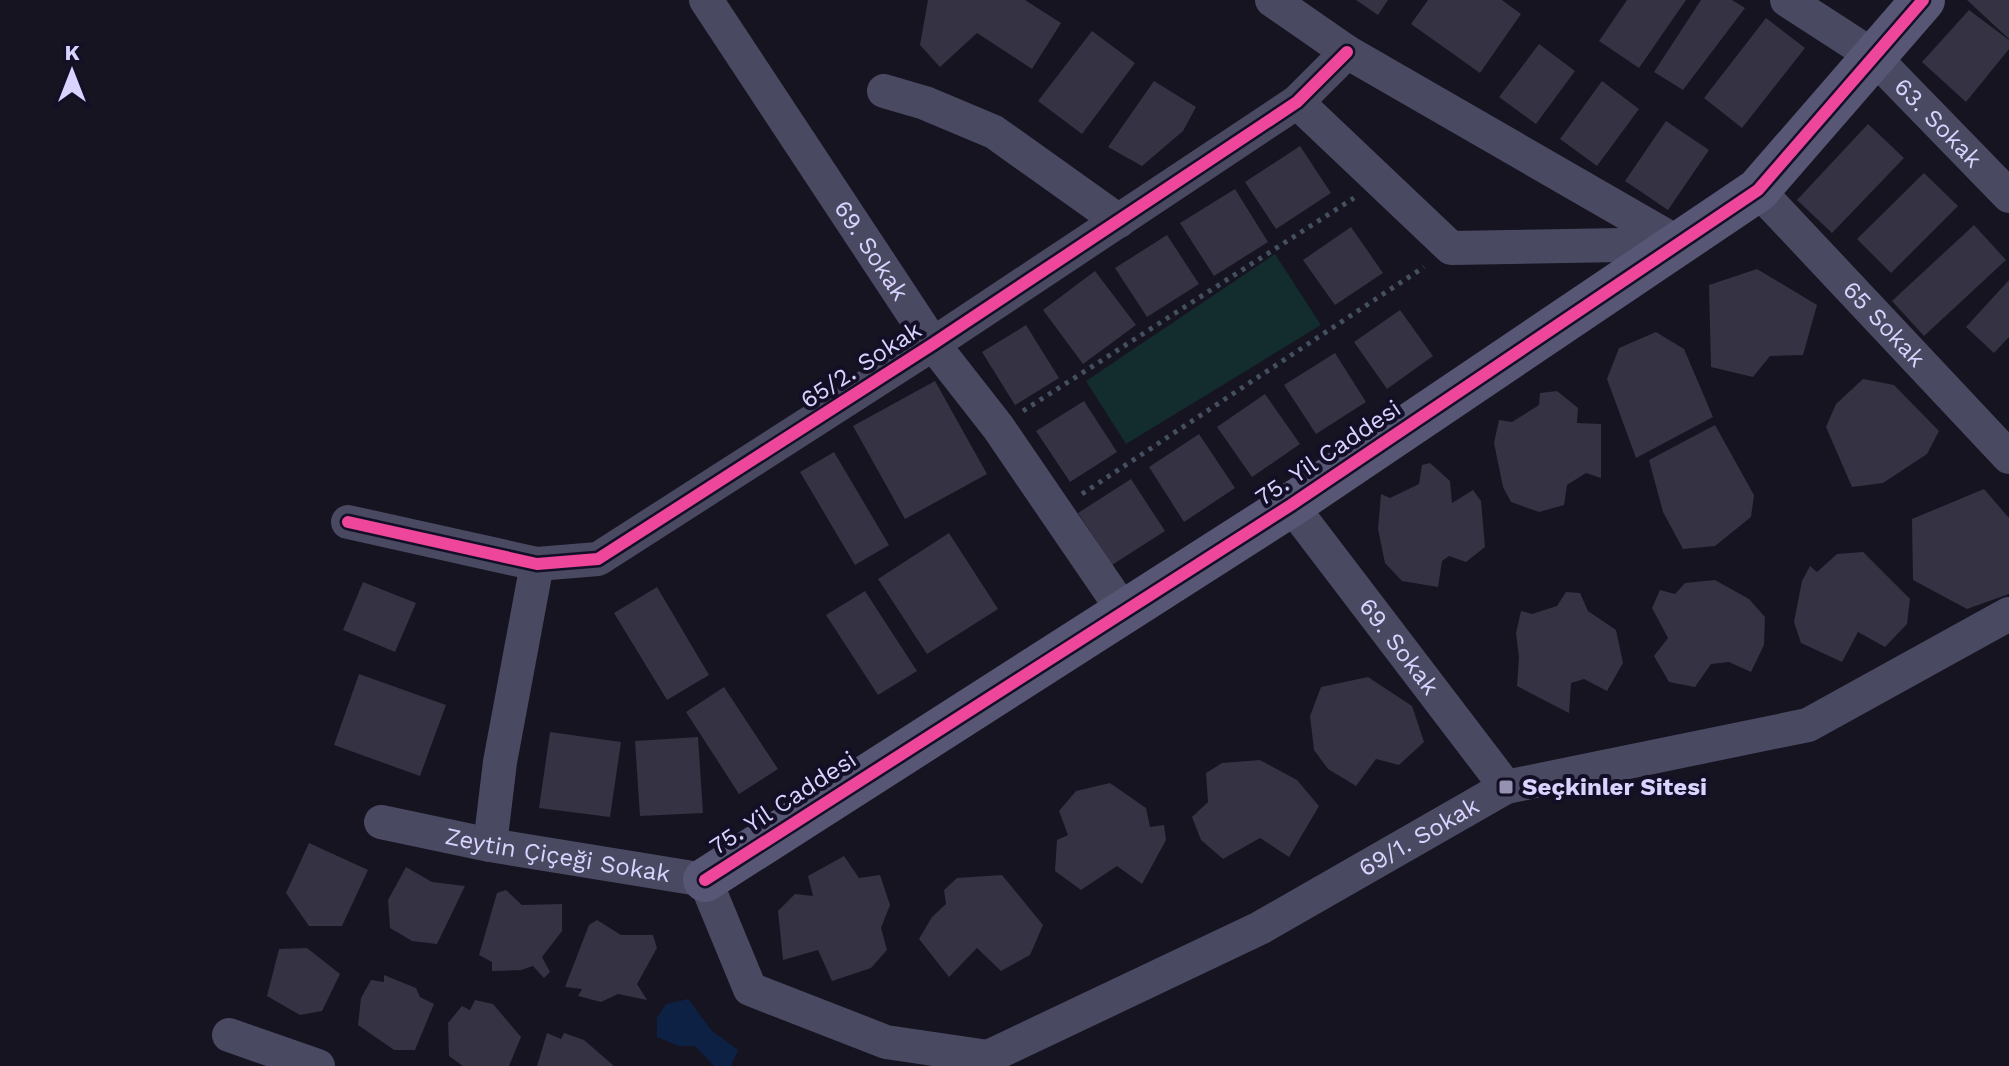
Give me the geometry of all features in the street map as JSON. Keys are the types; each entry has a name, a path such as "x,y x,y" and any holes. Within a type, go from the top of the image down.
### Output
{"street":[{"name":"69. Sokak","path":"706,0 933,344 998,427 1125,613"},
{"path":"1272,0 1347,52 1680,244"},
{"name":"63. Sokak","path":"1787,0 1872,55 2009,196"},
{"name":"75. Yil Caddesi","path":"705,880 1291,505 1758,190 1872,55 1923,0"},
{"name":"65/2. Sokak","path":"348,522 537,564 598,559 933,344 1297,102 1347,52"},
{"path":"884,91 925,103 994,132 1119,221"},
{"path":"1297,102 1451,248 1680,244"},
{"name":"65 Sokak","path":"1758,190 2009,457"},
{"name":"69. Sokak","path":"1291,505 1506,787"},
{"path":"490,845 500,762 537,564"},
{"name":"69/1. Sokak","path":"986,1062 1260,928 1506,787 1808,725 2009,614"},
{"name":"Zeytin Çiçeği Sokak","path":"381,822 490,845 705,880 750,989 886,1042 986,1062"},
{"path":"229,1035 318,1066"}],"path":[{"path":"998,427 1380,181"},
{"path":"1055,512 1451,248"}],"green space":[{"path":"1275,254 1321,325 1126,444 1086,381"}],"water":[{"path":"688,999 712,1031 738,1050 731,1066 714,1066 695,1046 679,1046 657,1037 657,1018 666,1004"}],"building":[{"path":"928,0 1025,0 1061,23 1032,69 977,33 940,67 920,45"},
{"path":"1356,0 1388,0 1378,15"},
{"path":"1428,0 1502,0 1521,14 1480,73 1411,24"},
{"path":"1627,0 1686,0 1639,68 1599,41"},
{"path":"1701,0 1732,0 1745,8 1683,90 1654,72"},
{"path":"1967,0 2009,0 2009,39"},
{"path":"1969,10 2009,40 2009,49 1966,102 1922,62"},
{"path":"1766,18 1805,48 1742,128 1704,98"},
{"path":"1092,31 1135,63 1082,134 1038,101"},
{"path":"1539,44 1575,71 1536,124 1499,97"},
{"path":"1154,81 1196,107 1183,131 1142,166 1108,147"},
{"path":"1602,81 1639,109 1597,166 1560,139"},
{"path":"1666,121 1709,150 1668,210 1625,181"},
{"path":"1868,124 1904,158 1832,233 1797,200"},
{"path":"1300,146 1331,193 1276,229 1245,182"},
{"path":"1924,173 1958,206 1891,273 1857,239"},
{"path":"1235,189 1268,242 1214,276 1180,223"},
{"path":"1974,225 2006,260 1924,336 1892,301"},
{"path":"1351,227 1383,273 1335,305 1303,260"},
{"path":"1167,235 1199,284 1147,317 1115,268"},
{"path":"1757,269 1817,305 1803,355 1770,356 1753,377 1711,367 1709,285"},
{"path":"1095,271 1136,325 1083,364 1043,310"},
{"path":"2009,280 2009,337 1994,353 1966,327"},
{"path":"1400,310 1433,356 1387,389 1354,342"},
{"path":"1026,325 1059,378 1015,405 982,352"},
{"path":"1656,332 1684,349 1713,417 1636,458 1607,379 1619,348"},
{"path":"1335,353 1366,402 1316,434 1284,385"},
{"path":"1863,379 1894,385 1939,431 1927,454 1883,483 1852,487 1826,427 1836,404"},
{"path":"935,381 987,474 905,519 853,426"},
{"path":"1557,391 1578,408 1577,423 1601,424 1601,478 1586,473 1567,485 1564,505 1539,512 1511,502 1503,487 1494,443 1499,420 1512,422 1539,405 1540,393"},
{"path":"1265,394 1300,444 1252,477 1217,427"},
{"path":"1084,401 1117,452 1070,482 1036,431"},
{"path":"1715,425 1754,495 1751,517 1715,546 1683,549 1663,512 1649,460"},
{"path":"1199,434 1235,488 1184,522 1149,467"},
{"path":"834,452 889,545 855,565 800,472"},
{"path":"1430,463 1450,481 1452,503 1473,490 1481,501 1485,547 1466,562 1449,556 1442,561 1438,587 1402,581 1385,563 1378,529 1381,494 1390,498 1419,484 1422,465"},
{"path":"1131,479 1165,531 1112,565 1078,513"},
{"path":"1984,489 2009,518 2009,594 1967,609 1913,580 1912,519"},
{"path":"949,533 998,609 927,654 878,579"},
{"path":"1863,552 1910,599 1907,624 1885,647 1858,632 1842,662 1801,643 1794,622 1802,581 1810,566 1817,572 1837,554"},
{"path":"1715,580 1749,599 1765,617 1764,645 1751,672 1729,662 1711,664 1695,687 1669,682 1654,656 1668,638 1652,608 1660,590 1675,594 1685,583"},
{"path":"363,582 416,603 395,652 343,630"},
{"path":"657,587 709,675 667,700 614,613"},
{"path":"865,591 917,671 878,695 826,615"},
{"path":"1566,592 1580,593 1588,611 1616,630 1623,663 1607,691 1584,679 1571,683 1569,713 1517,686 1519,657 1516,633 1521,611 1532,614 1557,606"},
{"path":"359,674 446,705 420,776 334,745"},
{"path":"1368,677 1412,706 1424,742 1399,765 1376,759 1356,786 1328,769 1314,750 1310,716 1321,687"},
{"path":"724,687 778,769 739,794 686,712"},
{"path":"550,732 621,742 610,817 539,808"},
{"path":"698,737 703,813 640,816 635,741"},
{"path":"1260,760 1297,780 1319,806 1289,857 1260,838 1223,859 1201,840 1192,817 1208,802 1206,773 1222,763"},
{"path":"1110,783 1146,808 1150,827 1164,825 1166,840 1142,884 1117,866 1081,890 1055,871 1057,840 1068,835 1059,811 1076,791"},
{"path":"309,843 368,870 342,926 309,926 286,893"},
{"path":"844,856 859,878 880,875 890,905 881,928 887,950 871,968 832,981 818,950 783,960 778,911 795,894 813,896 808,876"},
{"path":"406,867 432,882 465,886 437,944 412,941 390,928 388,900"},
{"path":"1002,875 1043,925 1030,955 1001,971 977,948 949,977 919,939 932,917 946,904 944,890 957,878"},
{"path":"506,890 522,905 562,904 562,931 542,957 550,972 544,978 533,966 521,970 492,971 492,962 479,955 497,893"},
{"path":"597,920 621,935 653,935 657,948 637,984 647,1000 618,994 601,1002 578,996 582,989 565,987 589,925"},
{"path":"307,948 340,974 322,1011 300,1015 267,996 279,949"},
{"path":"384,975 416,988 420,997 434,1004 415,1050 394,1050 358,1025 361,998 371,980 384,982"},
{"path":"475,1000 493,1004 521,1037 509,1066 463,1066 449,1056 448,1023 462,1006 470,1010"},
{"path":"547,1033 561,1039 564,1033 584,1040 614,1066 537,1066"}],"cycle path":[{"path":"705,880 1291,505 1758,190 1923,0"},
{"path":"348,522 537,564 598,559 933,344 1297,102 1347,52"}],"place":[{"name":"Seçkinler Sitesi","path":"1506,787"}]}
